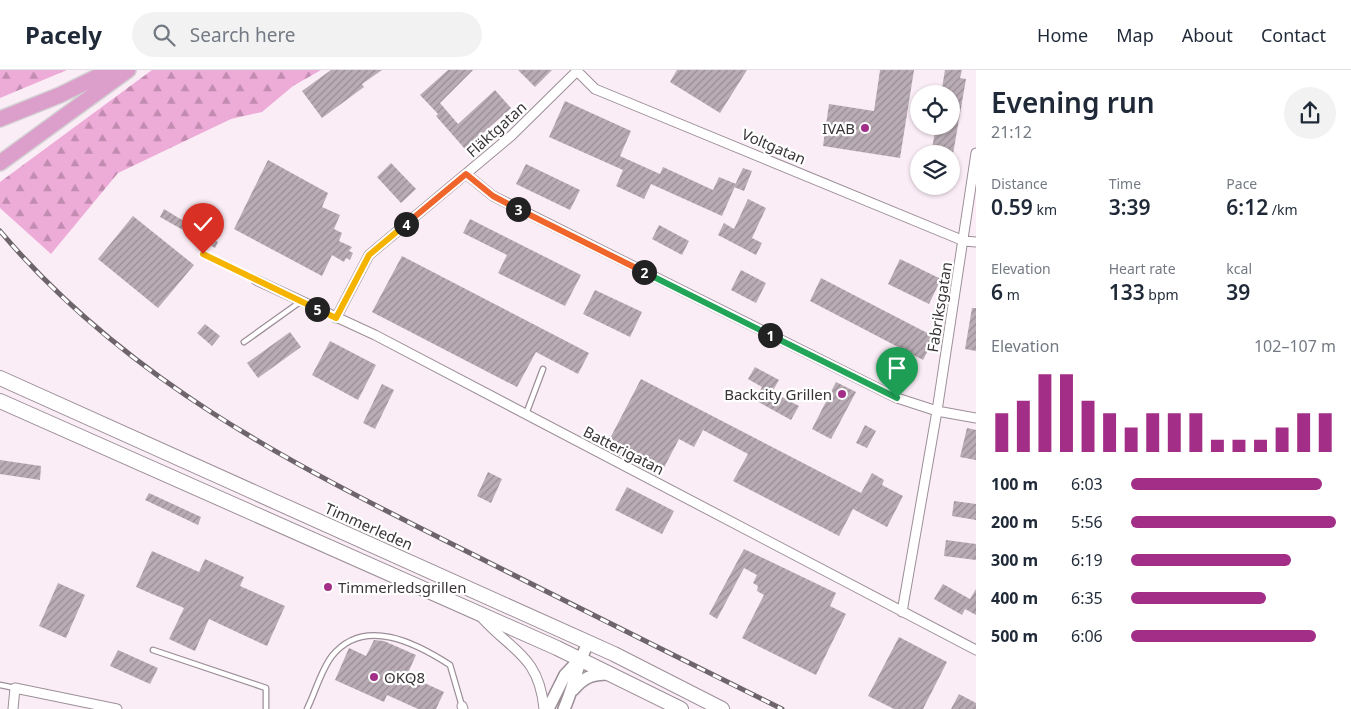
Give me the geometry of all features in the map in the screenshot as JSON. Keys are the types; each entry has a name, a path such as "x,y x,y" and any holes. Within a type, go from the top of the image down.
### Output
{"highway":[{"path":"0,118 60,96 112,70"},
{"path":"0,151 112,70"},
{"path":"0,163 128,70"}],"main road":[{"name":"Timmerleden","path":"0,378 588,643 722,709"},
{"path":"0,401 477,612 580,659 681,709"}],"street":[{"name":"Fläktgatan","path":"336,318 369,255 510,136 578,71"},
{"name":"Voltgatan","path":"578,71 595,89 964,241 976,242"},
{"name":"Fabriksgatan","path":"902,612 937,410 976,153"},
{"path":"466,174 493,196 897,398 937,410 976,418"},
{"name":"Batterigatan","path":"256,280 300,302 375,335 976,650"},
{"path":"477,612 492,628 518,649 532,667 539,682 544,709"},
{"path":"564,709 572,691 580,659 588,643"},
{"path":"548,709 565,675 580,659"},
{"path":"572,691 582,679 595,674 610,674"},
{"path":"13,709 16,688 117,709"}],"lane":[{"path":"203,254 256,280"},
{"path":"244,342 300,302"},
{"path":"526,415 543,369"},
{"path":"307,709 332,657 344,645 359,637 374,634 394,638 429,652 450,665 461,708"},
{"path":"153,650 266,688 266,709"},
{"path":"0,685 16,688"}],"green space":[{"path":"0,70 67,70 0,98"},
{"path":"152,70 321,70 293,86 262,112 231,119 118,173 51,254 0,208 0,182"}],"building":[{"path":"331,70 382,70 362,84 364,87 322,118 302,91"},
{"path":"448,70 473,70 440,103 458,124 495,90 511,108 465,149 436,116 438,114 420,95"},
{"path":"518,70 552,70 535,87"},
{"path":"677,70 747,70 720,113 670,82"},
{"name":"IVAB","path":"880,70 914,70 912,85 910,85 900,158 823,146 829,104 874,111"},
{"path":"945,70 962,70 960,78 966,79 960,114 960,85 942,85"},
{"path":"565,101 631,131 620,156 660,174 663,167 713,190 719,177 736,184 722,216 651,184 644,199 616,186 623,170 549,137"},
{"path":"934,135 956,135 955,145 933,145"},
{"path":"268,160 328,193 322,207 340,215 334,229 342,233 339,241 352,247 349,251 353,253 350,260 346,258 344,262 332,255 322,276 234,229"},
{"path":"391,163 416,189 401,203 377,177"},
{"path":"526,164 580,190 570,210 516,184"},
{"path":"743,168 752,171 744,191 734,187"},
{"path":"748,199 766,208 752,238 762,243 756,255 718,235 724,223 734,229"},
{"path":"164,209 218,242 215,248 160,217"},
{"path":"133,216 194,265 158,308 98,259"},
{"path":"470,219 581,275 565,306 498,273 507,255 463,233"},
{"path":"659,225 689,241 682,255 652,239"},
{"path":"402,256 589,353 578,374 536,352 517,387 372,312"},
{"path":"900,259 941,279 929,304 888,284"},
{"path":"741,270 766,283 756,303 731,290"},
{"path":"821,278 935,337 923,360 810,301"},
{"path":"595,290 642,312 630,337 583,314"},
{"path":"972,308 976,308 976,351 965,349"},
{"path":"205,324 220,336 212,346 197,333"},
{"path":"290,332 301,347 258,378 247,363"},
{"path":"330,341 376,365 358,400 312,375"},
{"path":"755,367 779,380 772,392 799,406 791,420 755,400 762,387 748,379"},
{"path":"641,379 861,493 872,473 884,480 882,485 903,496 887,527 853,509 839,536 733,481 748,454 703,430 694,447 679,439 659,477 605,448"},
{"path":"836,382 856,392 831,439 812,429"},
{"path":"382,384 394,390 375,429 363,423"},
{"path":"865,425 876,431 867,448 856,443"},
{"path":"967,428 976,430 976,460 960,457"},
{"path":"0,460 41,466 40,480 0,474"},
{"path":"488,472 502,479 491,503 477,496"},
{"path":"627,487 674,511 662,534 615,510"},
{"path":"149,493 201,517 198,525 145,500"},
{"path":"954,501 976,504 976,520 952,516"},
{"path":"946,540 976,544 976,560 944,556"},
{"path":"744,549 836,593 830,606 846,614 816,675 742,638 764,595 757,591 758,586 753,583 757,575 744,568 717,619 709,614"},
{"path":"152,551 199,572 205,559 244,577 240,586 285,606 267,646 209,619 195,651 169,639 184,608 136,587"},
{"path":"58,583 85,595 66,638 39,626"},
{"path":"943,584 970,599 976,589 976,615 965,609 962,615 934,599"},
{"path":"899,637 947,662 923,709 894,709 868,696"},
{"name":"OKQ8","path":"374,640 384,641 416,655 407,675 444,692 436,709 418,709 387,695 384,702 335,680 349,648 366,656"},
{"path":"118,650 158,668 150,684 110,666"},
{"path":"959,694 976,703 976,709 951,709"}],"railway":[{"path":"0,231 49,284 102,332 157,375 214,414 274,450 398,517 782,709"}],"place":[{"name":"IVAB","path":"865,128"},
{"name":"Backcity Grillen","path":"842,394"},
{"name":"Timmerledsgrillen","path":"328,587"},
{"name":"OKQ8","path":"374,677"}],"route":[{"path":"203,254 336,318 369,255 466,174 493,196 897,398"}]}
